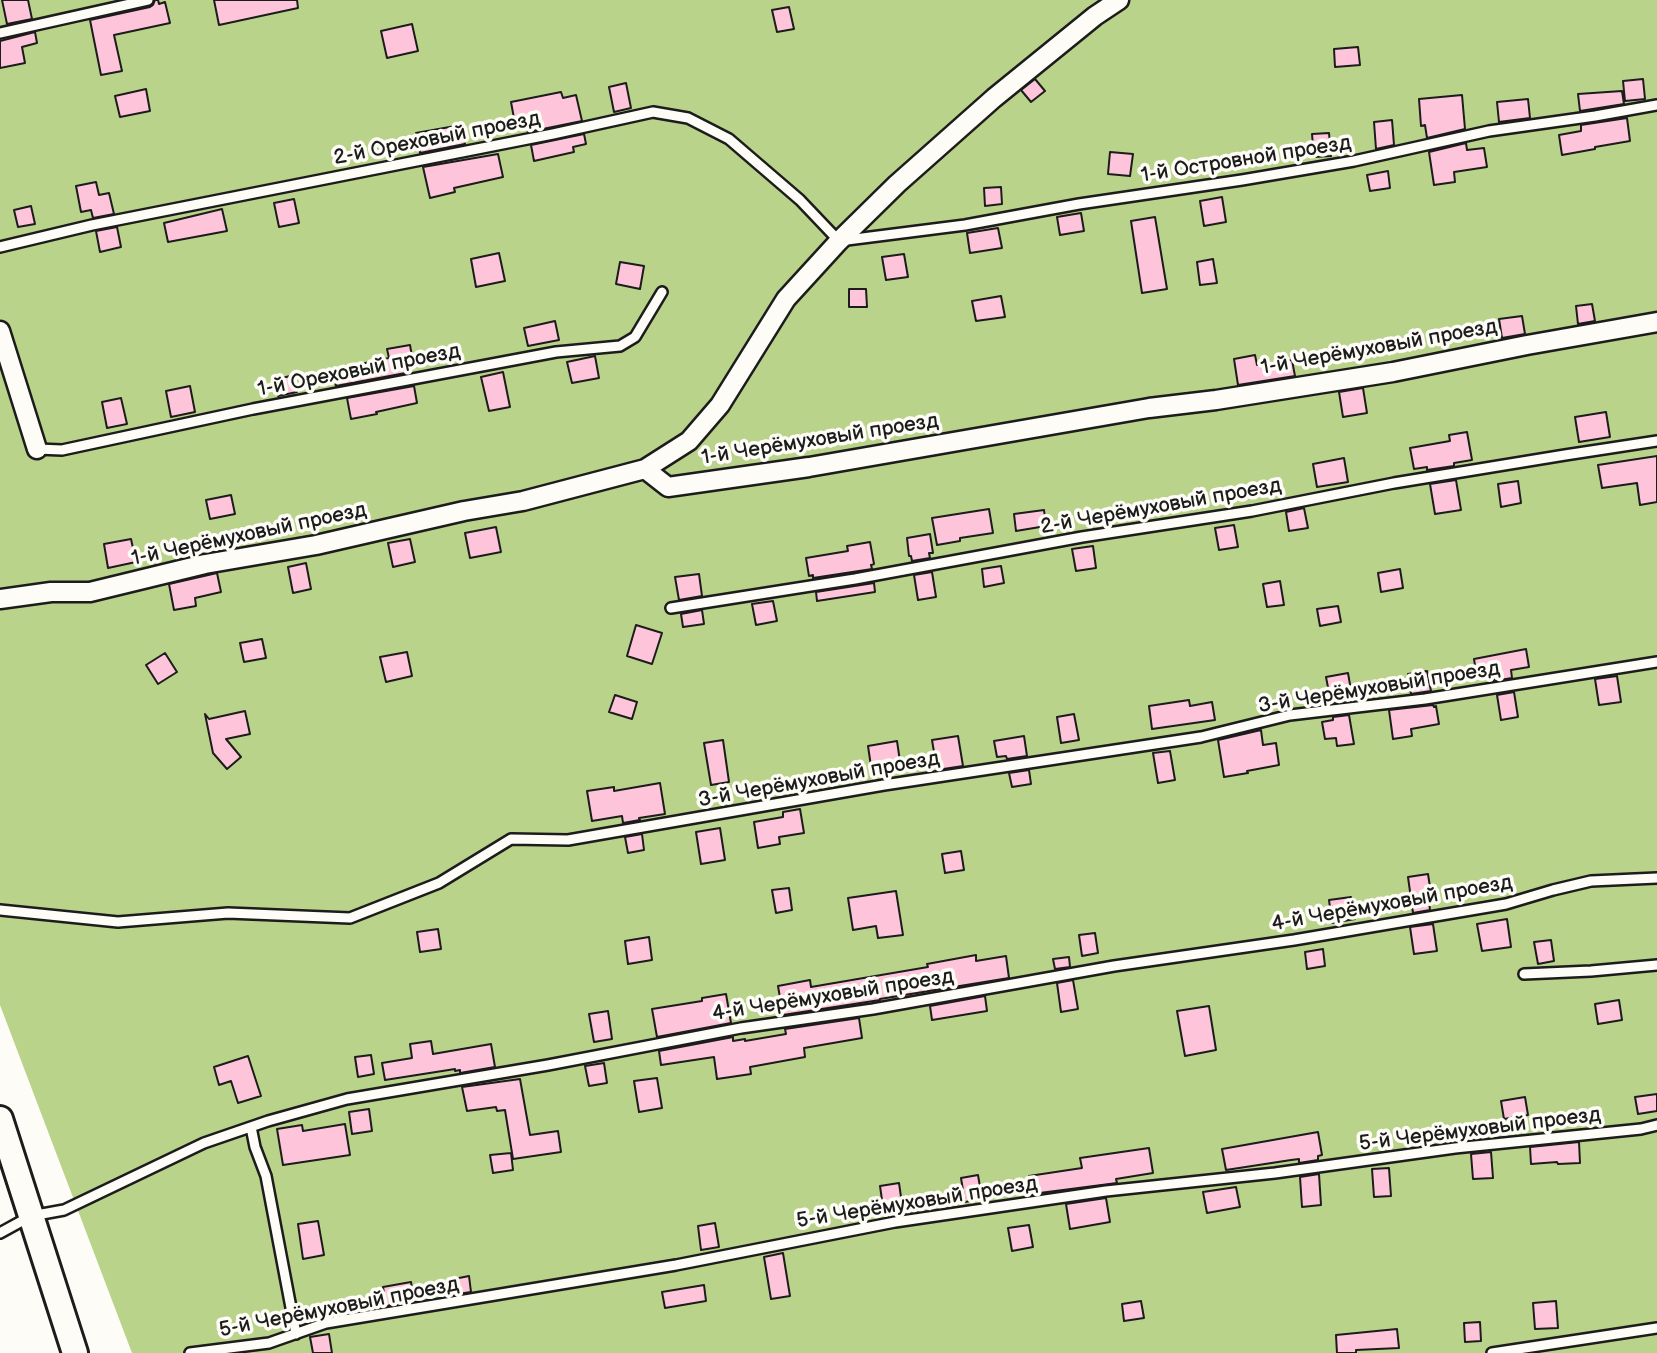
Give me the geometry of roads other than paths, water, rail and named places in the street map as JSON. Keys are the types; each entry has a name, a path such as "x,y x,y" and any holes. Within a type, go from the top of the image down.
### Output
{"main road":[{"path":"0,1119 75,1353"}],"street":[{"path":"645,468 689,442 720,405 786,299 839,241 897,184 994,98 1095,16 1119,0"},
{"name":"1-й Черёмуховый проезд","path":"0,599 51,592 90,592 205,564 316,545 464,511 523,501 645,468 668,487 809,467 1149,408 1393,372 1657,322"},
{"path":"0,331 37,449"}],"lane":[{"path":"0,33 148,0"},
{"name":"1-й Островной проезд","path":"839,241 965,225 1079,204 1242,180 1354,160 1489,131 1657,105"},
{"name":"2-й Ореховый проезд","path":"0,247 92,225 653,112 688,118 729,139 800,200 839,241"},
{"name":"1-й Ореховый проезд","path":"37,449 62,450 253,409 556,352 620,346 635,337 662,292"},
{"name":"2-й Черёмуховый проезд","path":"671,608 855,579 1082,537 1252,511 1394,483 1657,441"},
{"name":"3-й Черёмуховый проезд","path":"0,910 118,922 228,913 350,918 439,883 511,839 568,840 884,785 1202,737 1290,715 1425,699 1657,662"},
{"name":"4-й Черёмуховый проезд","path":"0,1233 31,1216 64,1210 204,1143 347,1099 548,1065 741,1028 873,1009 1114,966 1294,940 1506,904 1591,881 1657,878"},
{"path":"1524,974 1657,965"},
{"name":"5-й Черёмуховый проезд","path":"190,1353 270,1343 326,1323 677,1265 895,1222 1106,1191 1275,1173 1455,1148 1641,1129 1657,1125"},
{"path":"251,1127 266,1176 296,1334"},
{"path":"1492,1353 1657,1328"}]}
